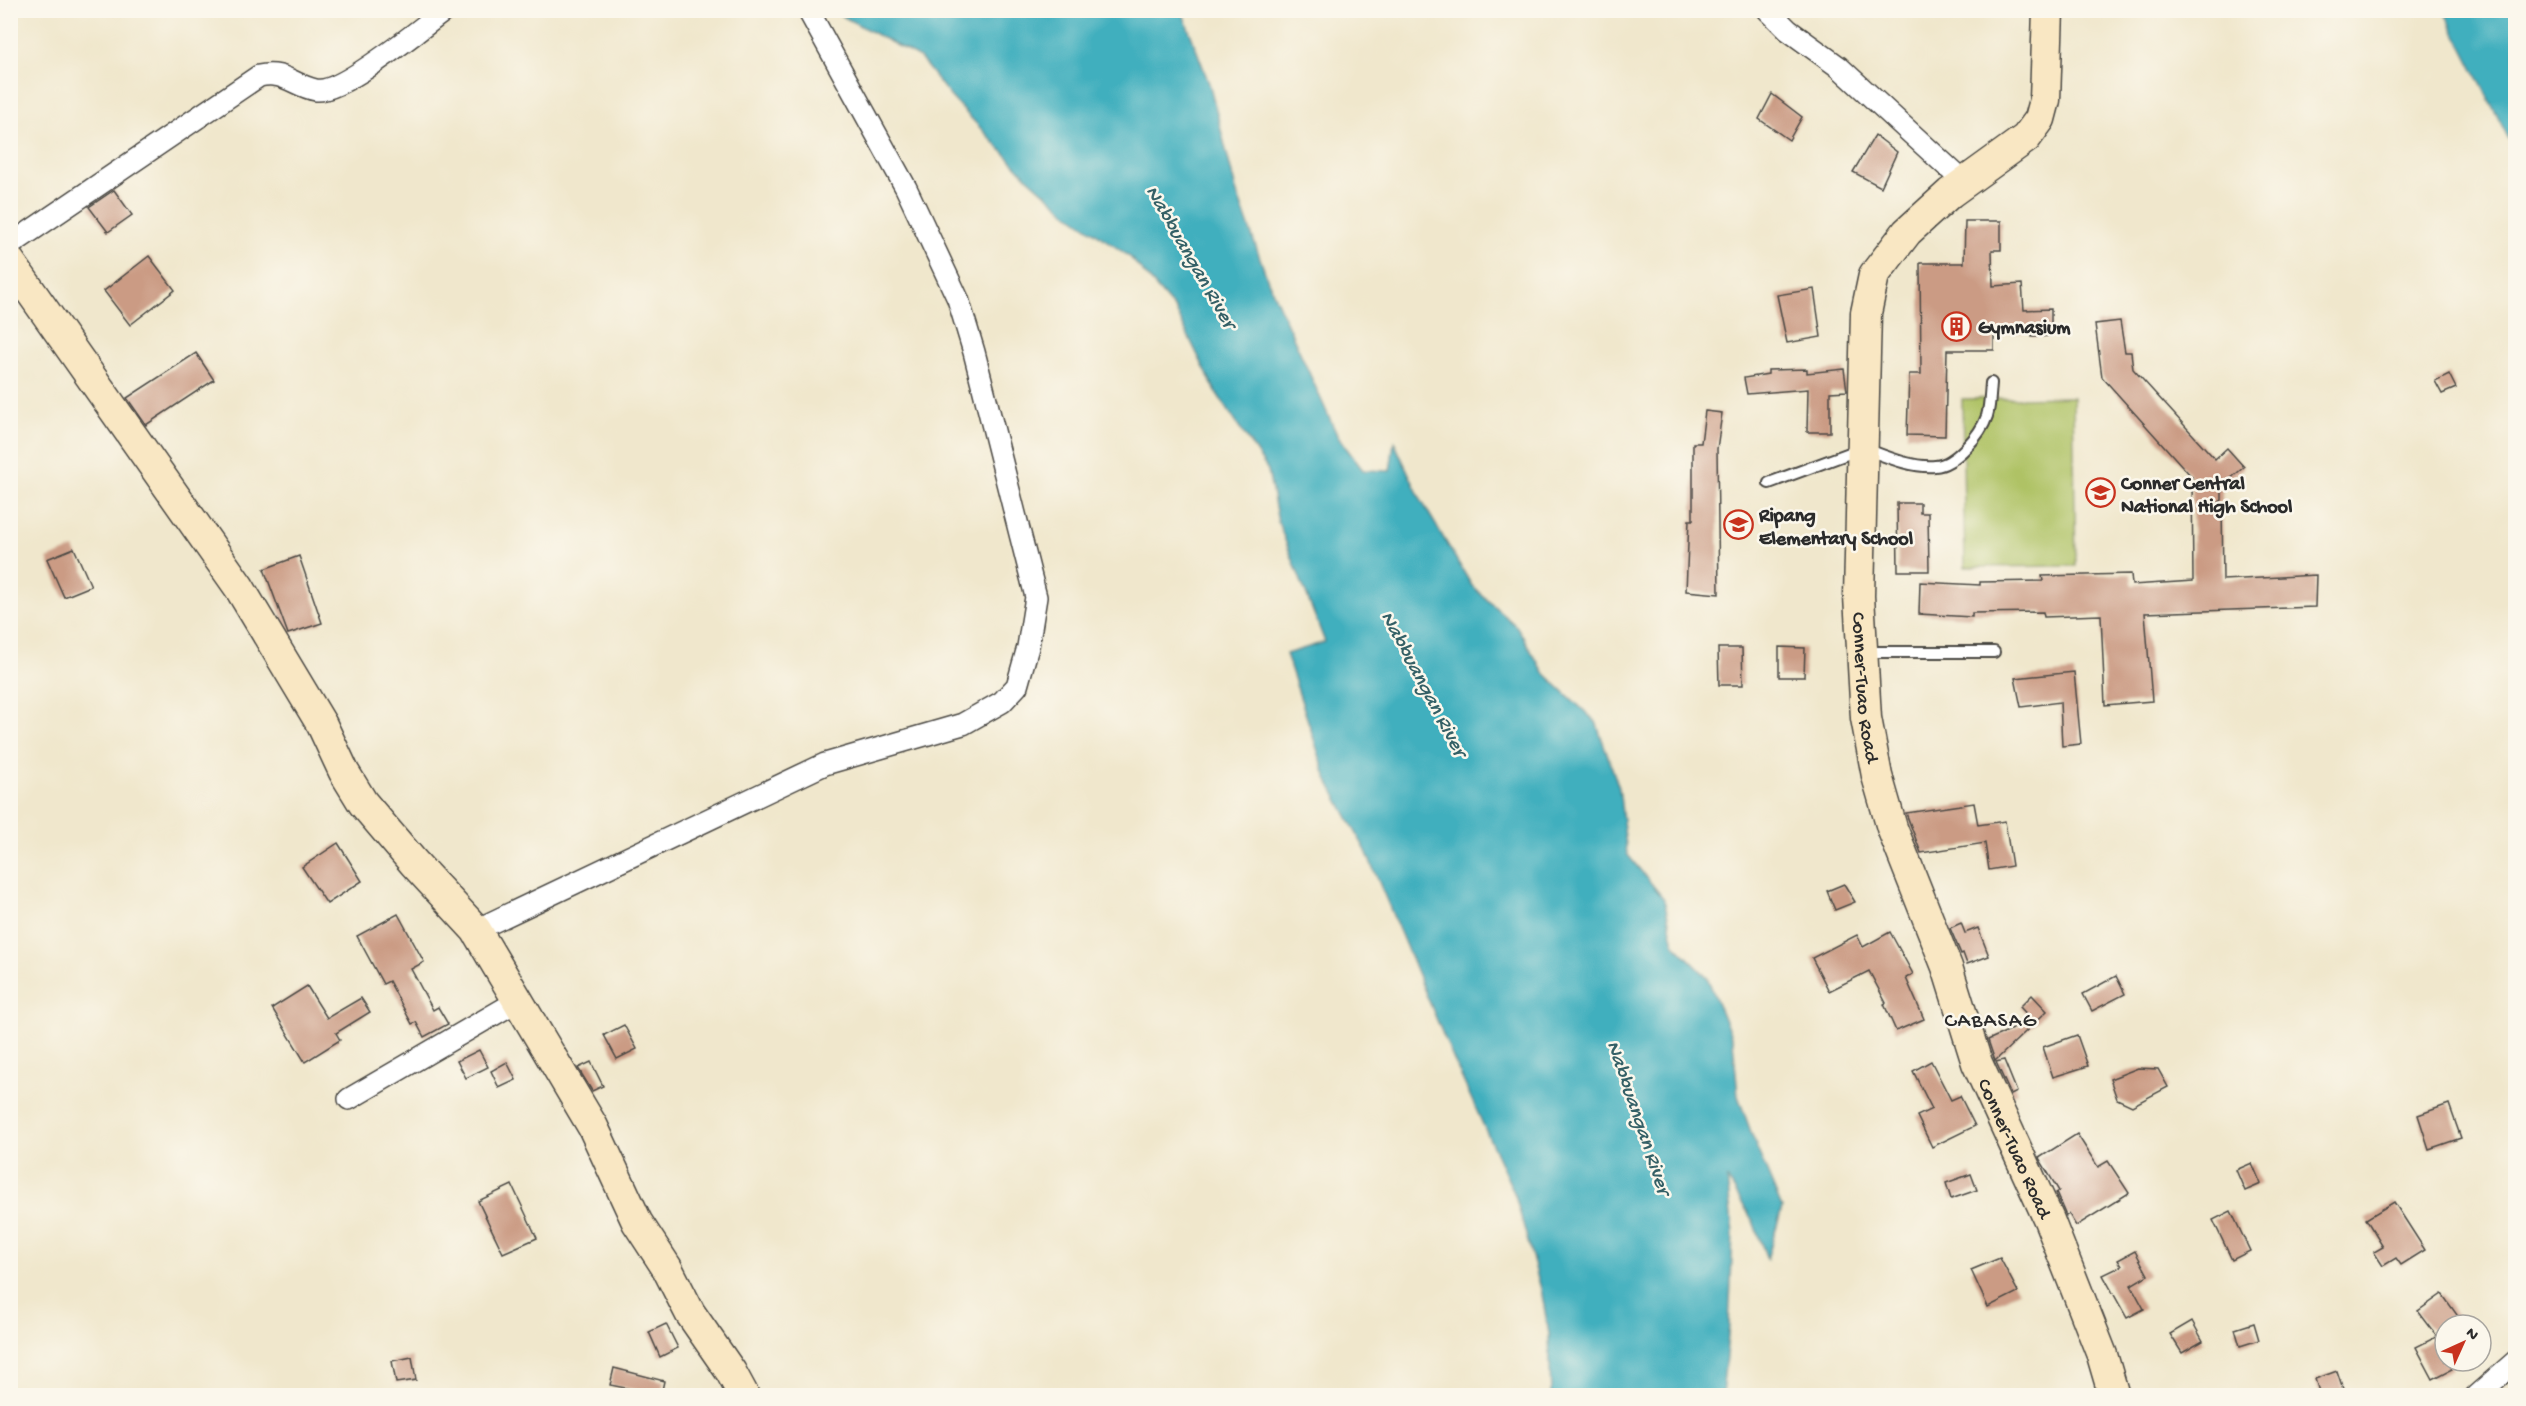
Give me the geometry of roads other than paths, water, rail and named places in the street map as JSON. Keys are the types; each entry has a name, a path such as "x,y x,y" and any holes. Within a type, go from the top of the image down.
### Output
{"main road":[{"name":"Conner-Tuao Road","path":"2048,10 2045,100 2040,119 2026,138 1943,199 1907,232 1874,275 1866,313 1859,596 1866,718 1877,776 1892,828 1947,967 1977,1063 2049,1220 2102,1354 2114,1395"},
{"path":"10,262 239,587 322,725 344,772 363,803 414,863 477,930 593,1127 637,1222 663,1261 690,1313 744,1395"}],"street":[{"path":"10,245 259,76 278,74 316,90 336,85 362,71 445,10"},
{"path":"477,930 825,764 963,724 1002,702 1017,686 1028,646 1035,597 965,320 958,299 906,188 808,10"},
{"path":"1768,10 1788,30 1839,67 1965,183"},
{"path":"349,1099 519,999"},
{"path":"2476,1395 2516,1360"}],"lane":[{"path":"1769,483 1863,448 1900,461 1935,466 1948,463 1960,455 1986,417 1991,383"},
{"path":"1864,652 1994,652"}],"water":[{"name":"Nabbuangan River","path":"833,11 1182,11 1210,86 1236,190 1268,281 1338,437 1363,470 1390,471 1394,442 1421,500 1472,586 1517,627 1544,673 1596,722 1619,788 1627,854 1664,899 1674,944 1707,977 1733,1041 1738,1096 1782,1208 1767,1259 1753,1221 1727,1178 1733,1234 1729,1326 1722,1395 1551,1395 1549,1334 1541,1289 1515,1195 1452,1056 1366,851 1327,779 1286,654 1325,642 1278,522 1268,470 1216,392 1175,309 1130,257 1070,215 1027,177 951,97 920,58"},
{"path":"2444,11 2515,11 2515,151"}],"place":[{"name":"Gymnasium","path":"1957,326"},
{"name":"Conner Central National High School","path":"2100,493"},
{"name":"Ripang Elementary School","path":"1738,525"}],"district":[{"name":"CABASAG","path":"1991,1019"}]}
